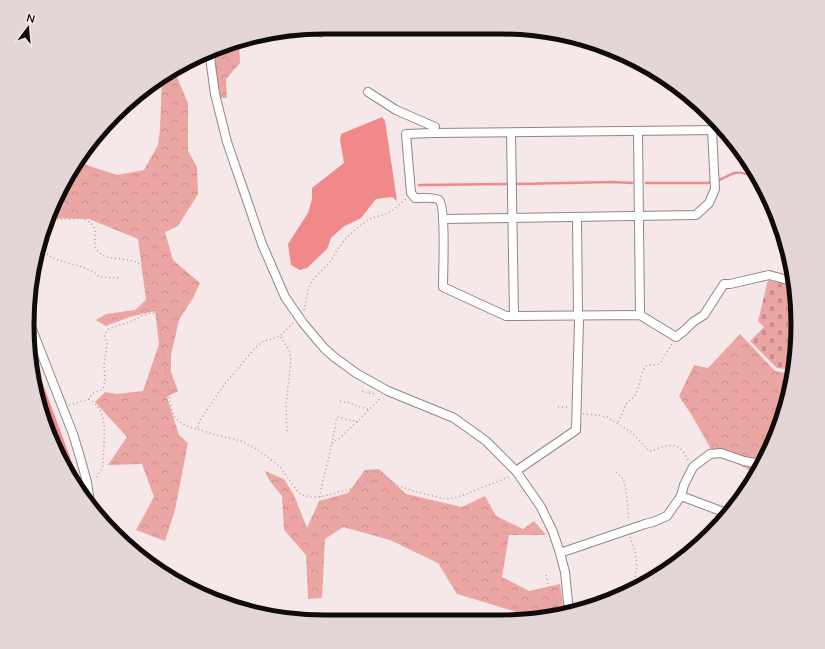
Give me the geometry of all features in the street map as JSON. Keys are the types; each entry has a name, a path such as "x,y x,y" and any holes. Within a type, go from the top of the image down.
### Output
{"street":[{"path":"210,57 215,94 227,142 262,244 285,297 299,318 324,348 334,357 356,373 388,391 454,418 486,441 517,472 541,506 552,532 565,572 568,607"},
{"path":"368,92 396,110 435,127 433,133"},
{"path":"716,130 406,134 412,195 415,198 436,198 442,204 443,286 506,316 640,315 676,337 693,322 704,315 724,284 769,275 788,280"},
{"path":"638,131 640,315"},
{"path":"443,219 696,215 709,203 715,189 717,131"},
{"path":"511,133 514,316"},
{"path":"517,472 576,430 579,320 577,217"},
{"path":"35,338 73,434 89,494"},
{"path":"560,553 667,516 682,496 684,485 693,467 710,454 721,453 756,463"},
{"path":"682,496 723,512"}],"path":[{"path":"197,429 200,420 219,391 255,348 262,342 280,336 303,313 310,284 330,263 340,245 348,236 370,219 384,215 391,211 412,195"},
{"path":"54,219 78,218 88,221 95,230 95,244 98,251 104,256 130,260 143,268 148,276 148,287 154,302 154,312 159,319 164,365 173,414 178,420 185,425 213,434 234,438 246,443 281,468 298,492 303,495 320,497 359,487 368,482 372,472 376,471 399,486 446,499 461,496 517,472"},
{"path":"43,252 56,260 84,267 99,277 121,278"},
{"path":"61,407 89,399 92,394 103,388 105,380 105,336 107,330 154,312"},
{"path":"280,336 289,350 291,359 286,405 287,432"},
{"path":"617,423 626,404 635,396 637,392 643,370 649,364 655,365 661,362 676,337"},
{"path":"332,443 358,422 382,398 380,395 369,393"},
{"path":"88,489 91,488 102,469 104,436 101,412 89,399"},
{"path":"340,401 369,410"},
{"path":"558,407 603,415 636,437 649,451 667,446 677,447 693,467"},
{"path":"320,497 337,417 358,422"},
{"path":"616,472 622,477 626,492 629,529 637,566 634,583"},
{"path":"546,575 548,584 557,602 558,609"}],"green space":[{"path":"327,34 321,38 314,35"},
{"path":"239,47 240,63 226,79 227,98 221,98 216,73 215,55"},
{"path":"176,75 188,103 188,151 197,167 198,194 178,226 165,232 173,260 200,283 193,298 179,320 171,355 171,372 178,391 167,397 179,435 188,443 175,510 165,541 136,530 154,497 142,464 108,465 127,437 95,402 105,392 117,394 143,391 159,344 155,311 130,317 106,326 96,320 106,314 135,310 146,300 138,239 89,219 54,218 64,196 83,164 117,175 144,170 158,145 162,84"},
{"path":"768,280 789,285 791,324 787,369 777,368 750,341 764,327 758,321"},
{"path":"740,334 775,371 787,373 776,418 769,436 752,471 711,449 679,396 694,365 708,368"},
{"path":"379,469 406,494 462,507 485,496 496,516 523,529 534,521 546,535 509,535 502,577 529,591 560,584 563,605 541,612 523,614 457,594 438,563 390,540 343,527 325,539 322,598 308,599 306,555 284,530 282,496 269,480 265,471 284,479 294,495 307,528 319,501 348,493 365,470"}],"shaded area":[{"path":"382,117 385,121 397,201 392,197 376,199 361,218 343,227 331,238 327,249 307,268 300,270 291,265 288,244 308,213 312,199 312,188 344,163 340,140 341,134"},
{"path":"38,369 77,476 64,453 49,418"}],"waterway":[{"path":"719,180 734,173 750,175"},
{"path":"646,183 708,183 712,181"},
{"path":"517,184 632,183"},
{"path":"419,185 508,184"}]}
